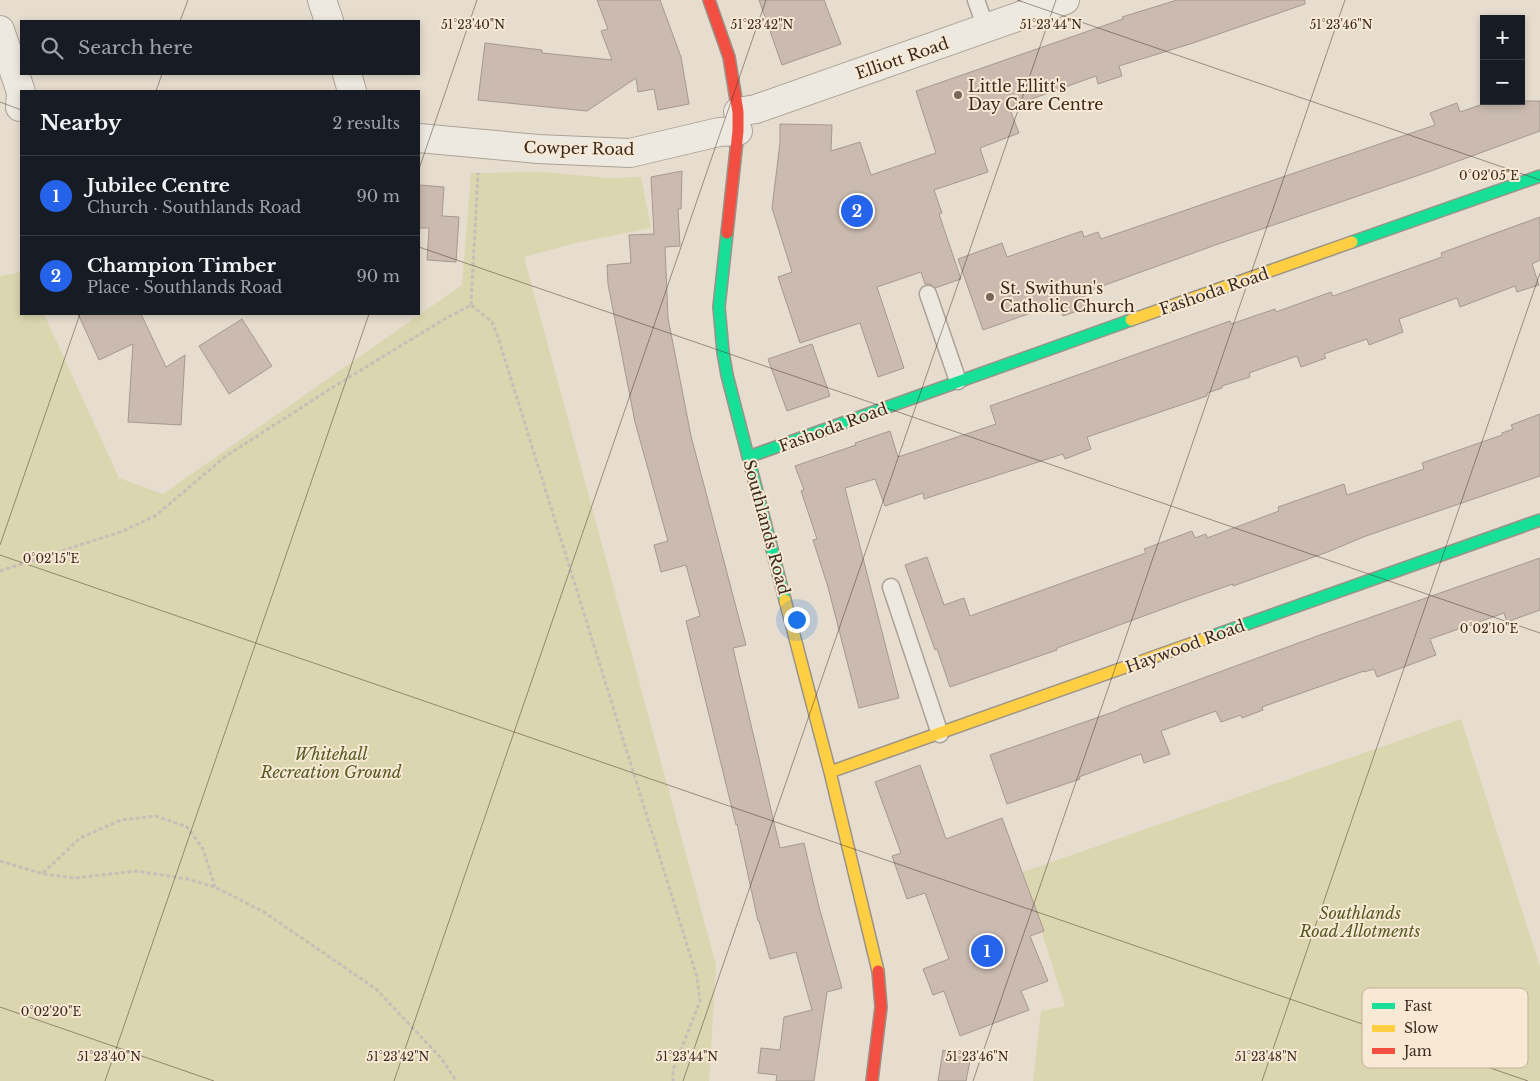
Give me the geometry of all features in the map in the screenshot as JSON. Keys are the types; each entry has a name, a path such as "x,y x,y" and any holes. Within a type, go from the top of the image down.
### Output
{"street":[{"path":"322,0 329,20"},
{"name":"Southlands Road","path":"710,0 730,57 738,121 720,307 723,352 878,966 880,1007 872,1081"},
{"name":"Elliott Road","path":"738,121 756,109 1065,0"},
{"path":"0,30 20,90"},
{"path":"347,75 352,90"},
{"path":"14,106 20,94"},
{"name":"Cowper Road","path":"420,138 538,149 630,153 719,132 738,121"},
{"name":"Fashoda Road","path":"748,457 1540,176"},
{"name":"Haywood Road","path":"830,772 1540,520"}],"lane":[{"path":"976,0 986,28"},
{"path":"928,294 958,381"},
{"path":"891,587 940,734"}],"path":[{"path":"471,305 478,168"},
{"path":"0,571 123,531 155,516 226,456 338,384 442,320 471,305"},
{"path":"471,305 492,322 498,338 697,977 700,1001 673,1070 672,1081"},
{"path":"43,874 80,838 122,820 156,816 187,827 203,849 215,887"},
{"path":"0,861 43,874 75,878 136,871 187,879 215,887 264,912 376,989 442,1059 456,1081"}],"green space":[{"name":"Whitehall Recreation Ground","path":"543,172 608,178 641,177 651,228 576,243 524,257 716,965 709,1081 0,1081 0,276 20,272 20,315 44,315 119,478 163,494 462,285 471,173"},
{"name":"Southlands Road Allotments","path":"1461,719 1540,967 1540,1081 1033,1081 1041,1011 1065,1006 1023,872"}],"building":[{"path":"597,0 660,0 681,57 689,104 658,110 654,89 638,92 636,78 587,111 478,100 485,43 542,50 542,53 612,60 601,31 608,29"},
{"path":"759,0 824,0 841,44 782,65"},
{"path":"1177,0 1305,0 1305,4 1190,44 1119,66 1122,76 1098,84 1096,76 1009,107 1019,133 980,148 988,172 934,190 942,213 939,214 961,279 935,288 930,284 925,284 921,272 877,287 904,368 878,377 860,323 800,343 778,277 792,272 772,208 780,143 780,124 832,125 831,151 860,142 871,175 936,153 916,91 1123,19 1122,17"},
{"path":"1525,101 1540,101 1540,131 1083,293 1088,307 1063,316 1059,303 983,330 958,259 1002,243 1007,257 1082,231 1084,237 1098,232 1101,239 1435,125 1430,113 1457,103 1460,112 1480,105 1525,105"},
{"path":"682,171 681,209 678,209 680,246 665,247 668,318 691,436 746,645 733,648 780,848 804,843 819,907 842,988 827,992 814,1081 776,1081 777,1075 758,1073 761,1048 780,1050 784,1017 812,1010 796,952 770,959 758,921 737,824 686,621 700,616 686,565 661,572 654,545 668,541 635,422 608,284 607,265 631,263 629,235 654,234 651,177"},
{"path":"420,185 444,187 442,216 459,217 456,262 427,260 429,228 420,228"},
{"path":"1540,217 1540,260 1532,264 1539,285 1517,292 1515,286 1460,307 1457,298 1399,319 1403,332 1369,345 1367,339 1324,354 1326,358 1301,367 1297,356 1249,373 1250,377 1222,386 1222,388 1207,393 1207,396 1087,437 1091,449 1065,459 1063,454 924,499 923,493 885,506 875,479 845,488 899,698 859,708 828,587 813,540 817,539 801,491 804,490 795,466 890,431 898,457 996,424 990,406 1230,321 1231,324 1275,309 1276,312 1331,292 1333,296 1442,257 1441,253"},
{"path":"78,315 141,315 166,367 185,355 181,425 128,422 133,344 99,360"},
{"path":"242,319 272,366 229,394 199,346"},
{"path":"812,344 830,396 787,411 768,359"},
{"path":"1540,414 1540,476 1366,536 1325,553 1233,586 1233,584 1190,599 1057,648 1057,650 950,687 905,565 927,557 944,605 964,598 970,616 1146,553 1144,549 1192,531 1195,538 1206,534 1207,538 1279,511 1278,507 1344,484 1347,495 1424,469 1422,463 1502,435 1502,433 1513,429 1511,425"},
{"path":"1540,558 1540,610 1507,622 1504,613 1430,639 1436,655 1377,677 1374,669 1364,671 1262,707 1263,710 1242,718 1241,715 1221,722 1216,711 1161,731 1170,754 1144,763 1141,754 1079,777 1080,779 1007,804 990,755 1119,710 1320,635"},
{"path":"920,765 946,839 1002,818 1044,931 1030,936 1048,981 1021,991 1029,1010 960,1036 944,991 933,995 923,969 949,959 925,893 907,899 892,856 901,853 875,782"},
{"path":"943,1050 971,1056 966,1081 938,1081"}],"traffic: fast":[{"path":"1352,242 1540,176"},
{"path":"727,233 719,307 723,352 727,375 785,600"},
{"path":"748,457 1131,320"},
{"path":"1207,638 1540,520"}],"traffic: slow":[{"path":"1131,320 1352,242"},
{"path":"785,600 830,772 878,971"},
{"path":"830,772 1207,638"}],"traffic: jam":[{"path":"709,0 729,57 738,112 738,131 727,233"},
{"path":"872,1081 881,1007 878,971"}],"place":[{"name":"Little Ellitt's Day Care Centre","path":"958,95"},
{"name":"Champion Timber","path":"857,211"},
{"name":"St. Swithun's Catholic Church","path":"990,297"},
{"name":"Jubilee Centre","path":"987,951"}]}
